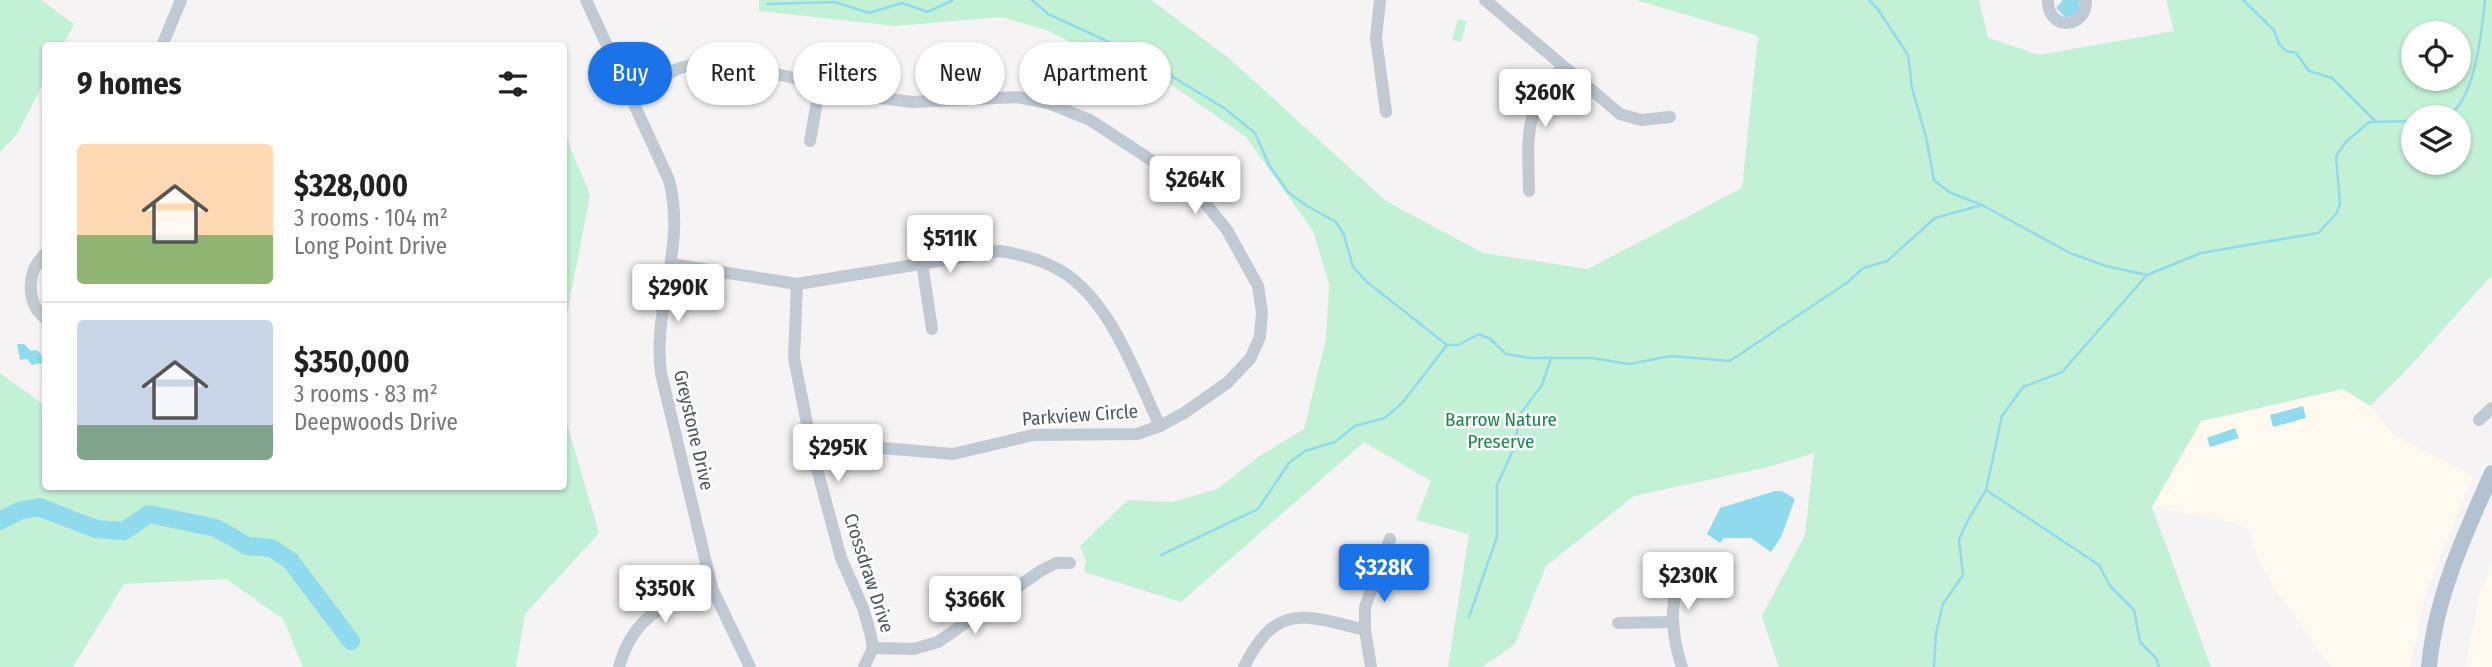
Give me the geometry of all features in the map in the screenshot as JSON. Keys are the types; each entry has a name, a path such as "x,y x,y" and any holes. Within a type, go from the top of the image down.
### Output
{"main road":[{"path":"2429,667 2448,577 2492,473"}],"street":[{"path":"164,42 181,0"},
{"name":"Greystone Drive","path":"586,0 605,42"},
{"path":"1380,0 1376,38 1386,113"},
{"path":"1485,0 1620,114 1641,120 1670,117"},
{"path":"2048,0 2052,16 2069,23 2081,18 2085,12 2086,0"},
{"name":"Parkview Circle","path":"672,72 712,62 747,65 793,78"},
{"path":"1529,191 1528,129 1543,90 1563,66"},
{"name":"Parkview Circle","path":"813,454 858,446 953,454 1033,435 1137,434 1184,413 1227,383 1250,359 1259,337 1262,312 1258,286 1227,230 1197,193 1171,173 1090,120 1048,103 1017,97 901,101"},
{"name":"Greystone Drive","path":"634,105 669,180 676,218 672,264 658,353 712,588 750,667"},
{"path":"810,141 816,105"},
{"path":"672,264 797,284 1000,251 1028,256 1070,276 1089,293 1109,321 1160,426"},
{"path":"42,258 33,270 31,285 32,303 42,316"},
{"path":"922,263 932,329"},
{"name":"Crossdraw Drive","path":"797,284 794,358 813,454 841,558 863,608 873,648 864,667"},
{"path":"2479,420 2492,408"},
{"path":"1371,667 1364,630 1365,607 1390,540"},
{"path":"1682,667 1676,650 1672,601 1685,558"},
{"path":"873,648 914,649 938,642 1042,570 1056,563 1069,563"},
{"path":"619,667 630,640 657,609 712,588"},
{"path":"1244,667 1261,637 1283,621 1310,616 1364,630"},
{"path":"1618,623 1672,622"}],"shaded area":[{"path":"2344,389 2370,406 2394,435 2473,475 2426,594 2410,667 2330,667 2258,561 2249,529 2234,522 2152,507 2202,421"},
{"path":"2492,562 2492,667 2465,667 2480,593"}],"green space":[{"path":"0,0 41,0 74,24 65,42 42,42 42,86 17,134 0,152"},
{"name":"Barrow Nature Preserve","path":"759,0 1151,0 1231,60 1386,201 1483,253 1588,269 1742,188 1758,36 1636,0 1979,0 1988,38 2039,55 2174,31 2166,0 2492,0 2492,275 2401,376 2370,406 2343,389 2201,421 2152,507 2211,667 1779,667 1762,616 1805,535 1814,453 1768,467 1634,496 1546,566 1515,644 1482,667 1448,667 1469,534 1416,520 1431,481 1364,442 1181,602 1084,572 1086,562 1080,546 1128,500 1172,502 1217,489 1261,455 1304,429 1326,339 1329,284 1313,231 1246,137 1171,84 1171,42 1070,42 1046,30 1002,17 895,26 759,11"},
{"path":"1458,19 1467,21 1461,42 1452,40"},
{"path":"567,139 590,195 567,314"},
{"path":"0,373 42,404 42,490 567,490 567,424 599,533 525,614 516,667 303,667 283,619 226,579 124,584 73,667 0,667"}],"water":[{"path":"2063,0 2080,0 2079,10 2074,16 2065,17 2056,8"},
{"path":"17,344 24,344 31,351 37,350 41,354 42,363 32,365 27,359 20,360"},
{"path":"2303,406 2306,418 2273,427 2270,415"},
{"path":"2235,428 2239,438 2210,447 2207,438"},
{"path":"1782,491 1795,499 1781,537 1771,552 1751,538 1724,538 1720,543 1707,534 1720,508"}],"waterway":[{"path":"767,4 835,2 869,13 902,3 928,12 953,0"},
{"path":"1032,0 1048,14 1109,42 1147,75 1165,67 1173,77 1224,108 1255,133 1269,165 1289,193 1336,222 1344,235 1353,267 1367,282 1447,345 1458,345 1479,334 1490,339 1506,354 1530,358 1592,358 1629,364 1671,356 1730,361 1848,282 1863,268 1887,261 1935,218 1982,205"},
{"path":"1869,0 1908,55 1912,88 1926,137 1934,180 1949,192 1982,205 2070,253 2106,266 2147,275"},
{"path":"2243,0 2274,30 2279,44 2286,51 2296,53 2309,71 2332,78 2375,121"},
{"path":"2458,105 2475,65 2485,0"},
{"path":"1934,667 1936,633 1943,604 1963,575 1959,540 1986,490 2002,416 2023,387 2062,372 2147,275 2201,253 2318,233 2336,214 2340,204 2336,156 2346,142 2369,122 2401,121"},
{"path":"1161,555 1258,509 1289,463 1305,451 1335,442 1355,426 1385,418 1403,402 1447,345"},
{"path":"1469,617 1497,537 1497,485 1514,448 1521,413 1542,385 1551,358"},
{"path":"1986,490 2099,565 2110,586 2134,610 2140,642 2156,658 2159,667"},
{"path":"0,521 19,511 39,507 96,529 124,531 149,514 216,528 247,546 271,548 290,560 351,641"}]}
